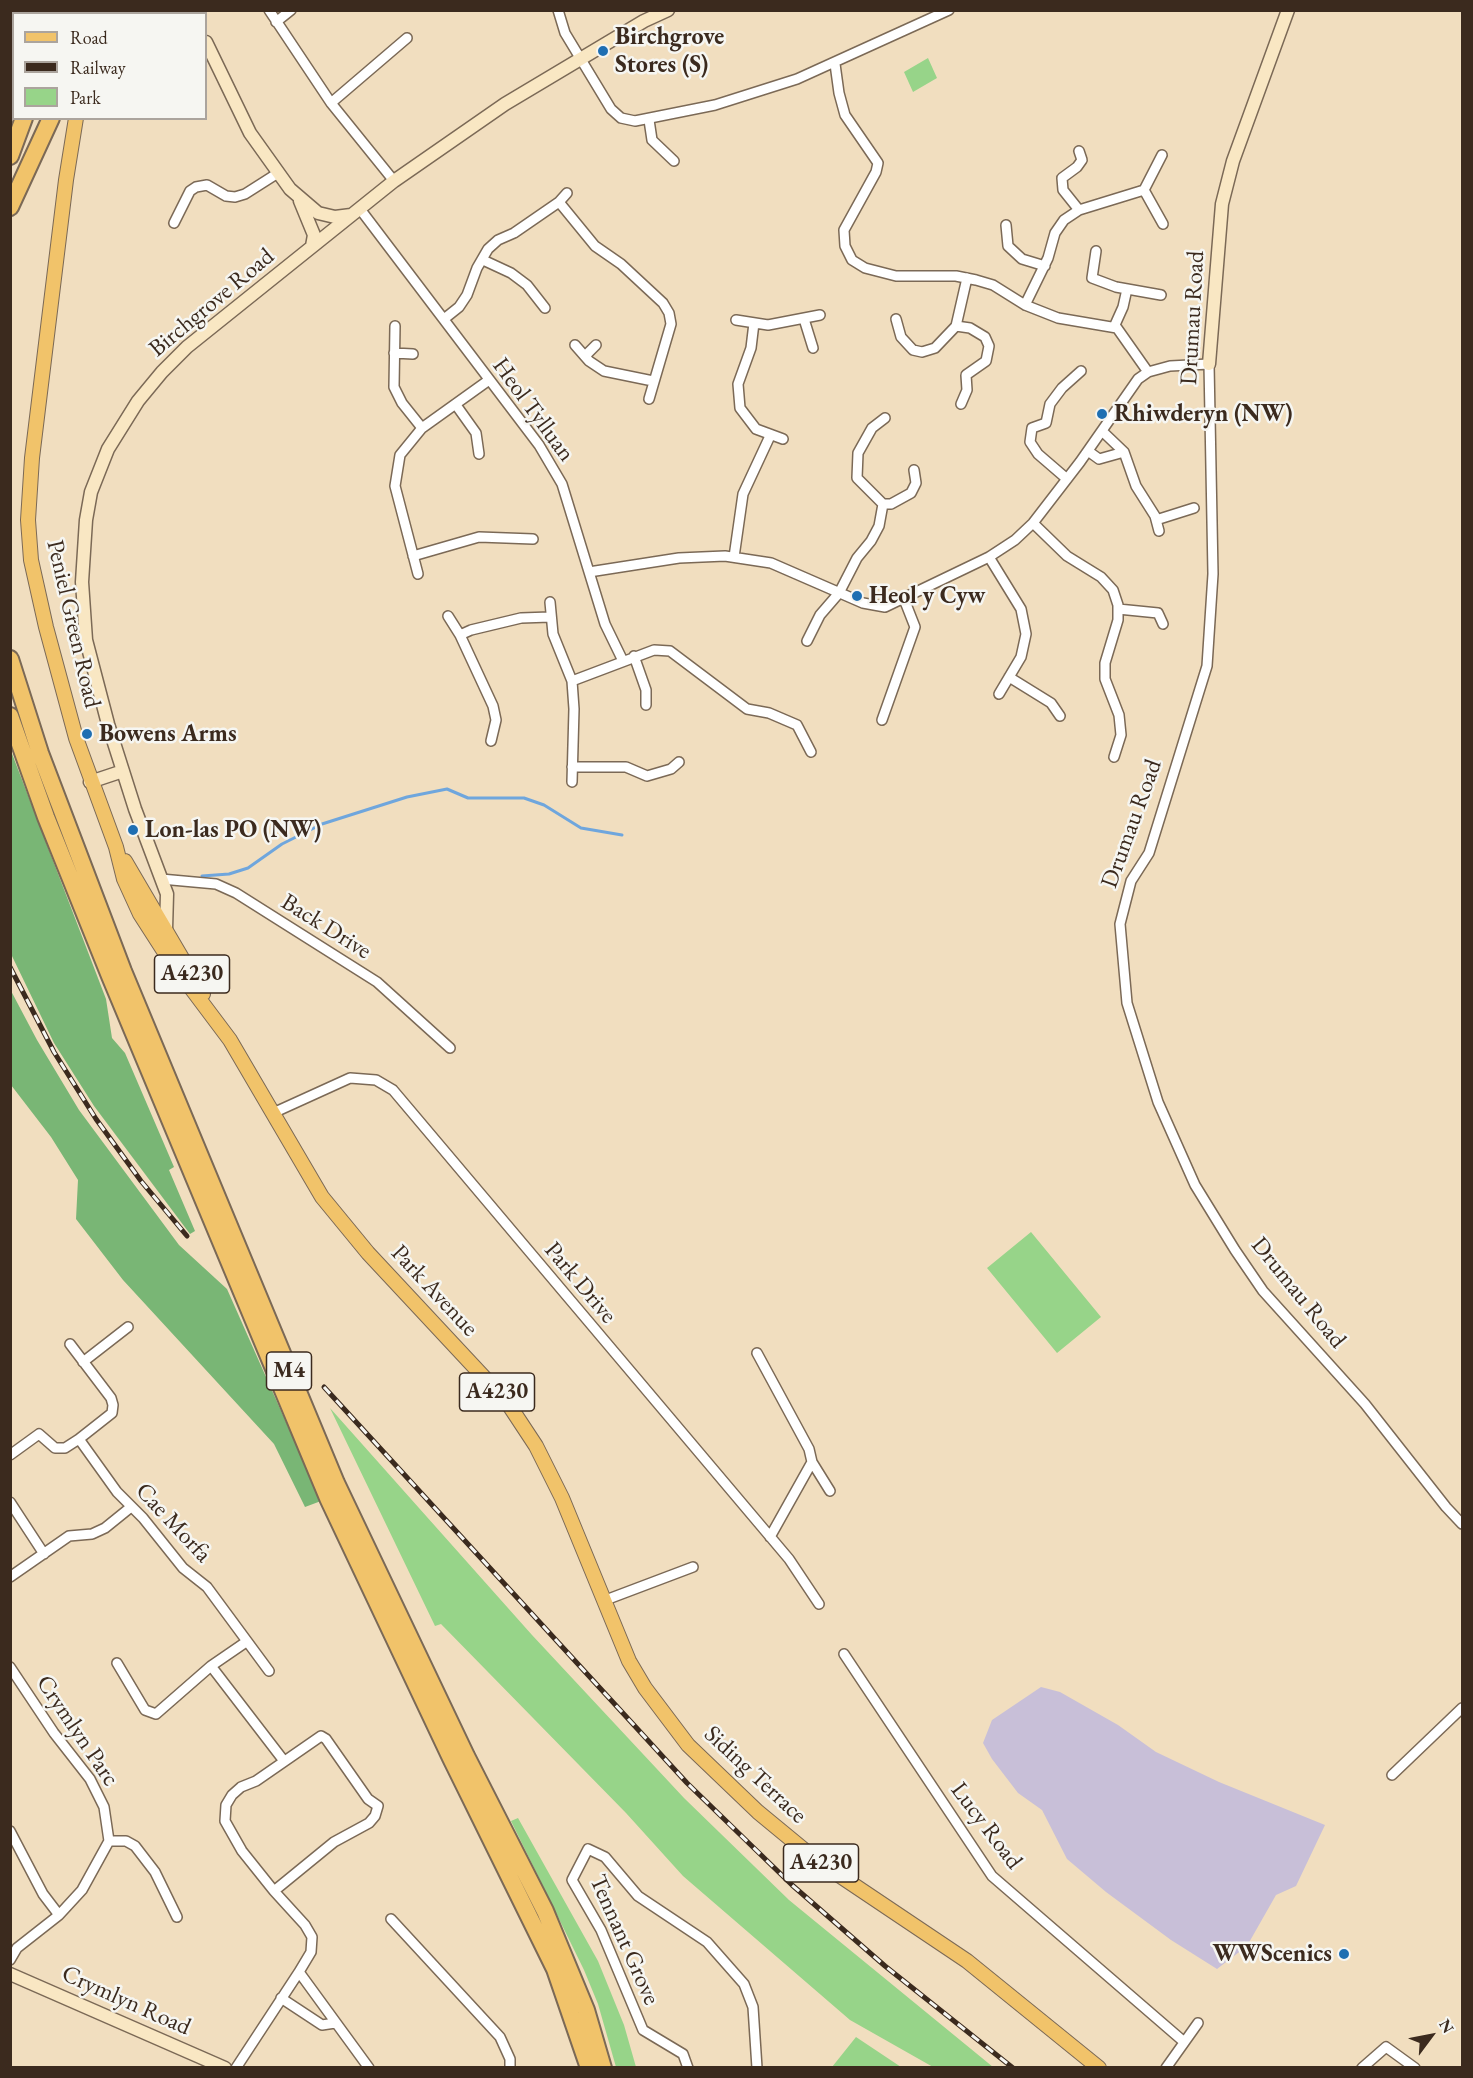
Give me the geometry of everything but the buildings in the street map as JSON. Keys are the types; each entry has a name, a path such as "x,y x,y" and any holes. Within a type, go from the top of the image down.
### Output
{"highway":[{"path":"10,156 23,120"},
{"path":"10,206 39,120"},
{"path":"10,206 50,120"},
{"name":"M4","path":"10,659 40,753 123,971 336,1483 466,1756 545,1911 586,2010 603,2067"},
{"name":"M4","path":"10,716 46,817 110,976 328,1498 451,1758 546,1948 573,2014 589,2067"}],"main road":[{"name":"Birchgrove Road","path":"166,929 169,903 123,771 93,668 83,611 82,582 86,520 97,471 123,425 162,372 219,319 394,181 505,104 644,21 668,10"},
{"name":"Drumau Road","path":"1209,364 1222,204 1233,161 1288,10"},
{"path":"207,44 250,133 300,200 318,213 335,217 356,212"},
{"name":"Peniel Green Road","path":"76,120 66,180 34,446 28,520 31,560 46,627 90,782 116,847 133,901 150,931"},
{"path":"300,200 312,228 312,246"},
{"path":"90,782 123,771"},
{"name":"Peniel Green Road","path":"116,847 152,905"},
{"path":"150,931 149,919 152,905 161,890 161,879"},
{"name":"Park Avenue","path":"152,905 215,1019 322,1197 338,1218 507,1402 536,1446 562,1498 603,1601"},
{"name":"Park Avenue","path":"150,931 215,1019"},
{"name":"Siding Terrace","path":"603,1601 629,1661 645,1688 688,1744 720,1777 815,1859 967,1961 1099,2067"},
{"name":"Crymlyn Road","path":"10,1974 225,2067"}],"street":[{"path":"269,10 330,103 394,181"},
{"path":"276,22 291,10"},
{"path":"558,10 565,33 611,109 621,118 635,122 715,105 835,64 949,10"},
{"path":"330,103 356,84 378,60 407,38"},
{"path":"835,64 838,93 845,115 878,163 876,172 848,220 843,238 847,254 857,264 896,276 966,278 993,285 1025,305 1058,318 1114,327 1124,336 1148,372"},
{"path":"649,120 652,140 674,161"},
{"path":"1079,151 1082,160 1077,167 1062,178 1063,190 1079,210"},
{"path":"1025,305 1045,266 1055,232 1064,220 1079,210 1144,190 1162,155"},
{"path":"174,223 190,191 196,187 211,186 226,196 235,197 245,194 278,173"},
{"path":"1144,190 1163,224"},
{"path":"444,318 459,307 467,295 477,268 498,240 513,233 559,202 567,193"},
{"path":"559,202 595,246 621,264 663,303 669,313 669,333 649,399"},
{"name":"Heol Tylluan","path":"356,212 444,318 539,445 562,484 605,624 622,661"},
{"path":"1006,225 1008,246 1022,259 1045,266"},
{"path":"1096,251 1092,278 1127,289 1161,295"},
{"path":"483,260 511,273 527,285 545,308"},
{"path":"896,319 901,337 913,350 922,352 935,348 956,326 966,278"},
{"path":"1114,327 1123,307 1127,289"},
{"path":"736,320 768,325 820,315"},
{"path":"804,319 813,348"},
{"path":"754,323 751,348 737,396 746,419 756,429 783,439"},
{"path":"395,326 394,387 402,404 422,428"},
{"path":"956,326 970,328 985,337 989,346 986,361 966,375 967,390 961,404"},
{"path":"575,345 604,371 653,381"},
{"path":"585,356 596,345"},
{"path":"394,353 413,354"},
{"path":"589,572 679,558 734,557 771,563 873,607 885,607 989,556 1015,540 1033,523 1138,380 1148,372 1170,366 1209,364"},
{"name":"Drumau Road","path":"1209,364 1213,574 1207,666 1149,853 1131,881 1120,924 1127,1003 1163,1112 1195,1185 1235,1250 1263,1291 1365,1404 1446,1508 1462,1524"},
{"path":"1067,479 1038,454 1030,442 1032,428 1046,423 1050,404 1062,388 1081,371"},
{"path":"418,574 395,486 400,455 422,428 489,380"},
{"path":"456,405 476,433 479,454"},
{"path":"883,504 857,478 856,469 863,442 872,428 885,418"},
{"path":"1102,430 1124,452 1136,486 1159,531"},
{"path":"734,557 743,494 770,436"},
{"path":"1088,451 1099,459 1124,452"},
{"path":"883,504 902,500 911,493 916,483 914,470"},
{"path":"807,641 820,615 839,593 879,526 883,504"},
{"path":"1155,520 1194,508"},
{"path":"1033,523 1067,556 1101,577 1113,590 1118,609 1118,620 1106,663 1105,679 1119,715 1121,735 1114,757"},
{"path":"413,556 479,537 533,539"},
{"path":"989,556 1021,609 1026,634 1021,657 999,694"},
{"path":"882,720 912,643 915,627 904,599"},
{"path":"550,602 553,634 572,681 574,709 572,782"},
{"path":"1118,609 1158,613 1164,624"},
{"path":"448,616 460,635 493,705 496,720 491,741"},
{"path":"460,635 471,630 521,618 550,617"},
{"path":"572,681 634,656 654,650 670,651 738,703 797,725 811,752"},
{"path":"634,656 646,690 646,705"},
{"path":"1009,677 1051,703 1060,716"},
{"path":"572,767 626,767 647,776 671,769 679,762"},
{"name":"Back Drive","path":"161,879 216,884 236,893 377,982 450,1048"},
{"name":"Park Drive","path":"273,1113 350,1078 376,1080 393,1090 789,1559 819,1604"},
{"path":"83,1362 128,1328"},
{"path":"10,1455 39,1434 55,1448 65,1448 112,1413 111,1398 70,1344"},
{"path":"757,1353 809,1449 812,1462 831,1491"},
{"name":"Cae Morfa","path":"80,1439 117,1492 143,1518 183,1568 207,1587 269,1671"},
{"path":"770,1537 812,1462"},
{"path":"10,1502 44,1554"},
{"path":"10,1577 69,1536 92,1534 105,1528 131,1507"},
{"path":"603,1601 693,1567"},
{"path":"117,1663 141,1705 150,1714 156,1714 212,1666 246,1642"},
{"name":"Lucy Road","path":"844,1654 992,1876 1183,2041"},
{"path":"212,1666 284,1761"},
{"name":"Crymlyn Parc","path":"10,1667 54,1733 90,1779 104,1807 109,1841"},
{"path":"1392,1775 1462,1711"},
{"path":"236,2067 311,1952 312,1936 274,1891 230,1832 225,1821 226,1806 232,1795 241,1787 256,1781 321,1736 326,1739 368,1798 378,1806 375,1816 369,1823 334,1842 274,1891"},
{"path":"10,1831 44,1894 59,1915"},
{"path":"10,1960 16,1948 59,1915 82,1890 109,1841 126,1841 135,1846 155,1872 177,1917"},
{"name":"Tennant Grove","path":"688,2067 683,2054 643,2030 601,1930 572,1880 588,1849 604,1857 638,1896 706,1942 744,1984 753,2007 757,2067"},
{"path":"392,1919 500,2037 510,2060 510,2067"},
{"path":"299,1972 369,2067"},
{"path":"280,1998 322,2025 335,2023"},
{"path":"1166,2067 1198,2023"},
{"path":"1362,2067 1381,2048 1389,2048 1415,2067"}],"shaded area":[{"path":"1041,1687 1060,1692 1118,1725 1156,1752 1219,1782 1325,1825 1296,1886 1276,1895 1247,1946 1217,1969 1171,1940 1106,1892 1067,1859 1042,1810 1018,1793 992,1759 983,1743 992,1720"}],"green space":[{"path":"11,11 39,11 12,12 11,79"},
{"path":"928,58 937,78 913,92 904,72"},
{"path":"11,751 106,999 112,1038 125,1053 174,1167 169,1170 195,1231 190,1234 94,1106 54,1043 11,954"},
{"path":"10,989 37,1040 79,1110 179,1245 227,1289 321,1501 305,1507 274,1444 123,1280 76,1219 78,1180 51,1137 11,1085"},
{"path":"1031,1232 1101,1317 1057,1353 987,1268"},
{"path":"330,1408 532,1635 684,1798 789,1900 993,2067 933,2067 850,2020 683,1876 626,1813 441,1624 435,1626"},
{"path":"518,1818 598,1961 624,2025 636,2067 616,2067 598,2004 584,1970 511,1821"},
{"path":"856,2037 901,2067 832,2067"}],"waterway":[{"path":"202,876 229,874 248,868 282,844 322,824 407,797 447,789 468,798 524,798 544,805 581,828 622,835"}],"railway":[{"path":"10,967 54,1052 96,1119 141,1181 187,1236"},
{"path":"324,1387 687,1783 792,1885 885,1966 1013,2068"}],"place":[{"name":"Birchgrove Stores (S)","path":"603,51"},
{"name":"Rhiwderyn (NW)","path":"1102,414"},
{"name":"Heol y Cyw","path":"857,596"},
{"name":"Bowens Arms","path":"87,734"},
{"name":"Lon-las PO (NW)","path":"133,830"},
{"name":"WWScenics","path":"1344,1954"}]}
